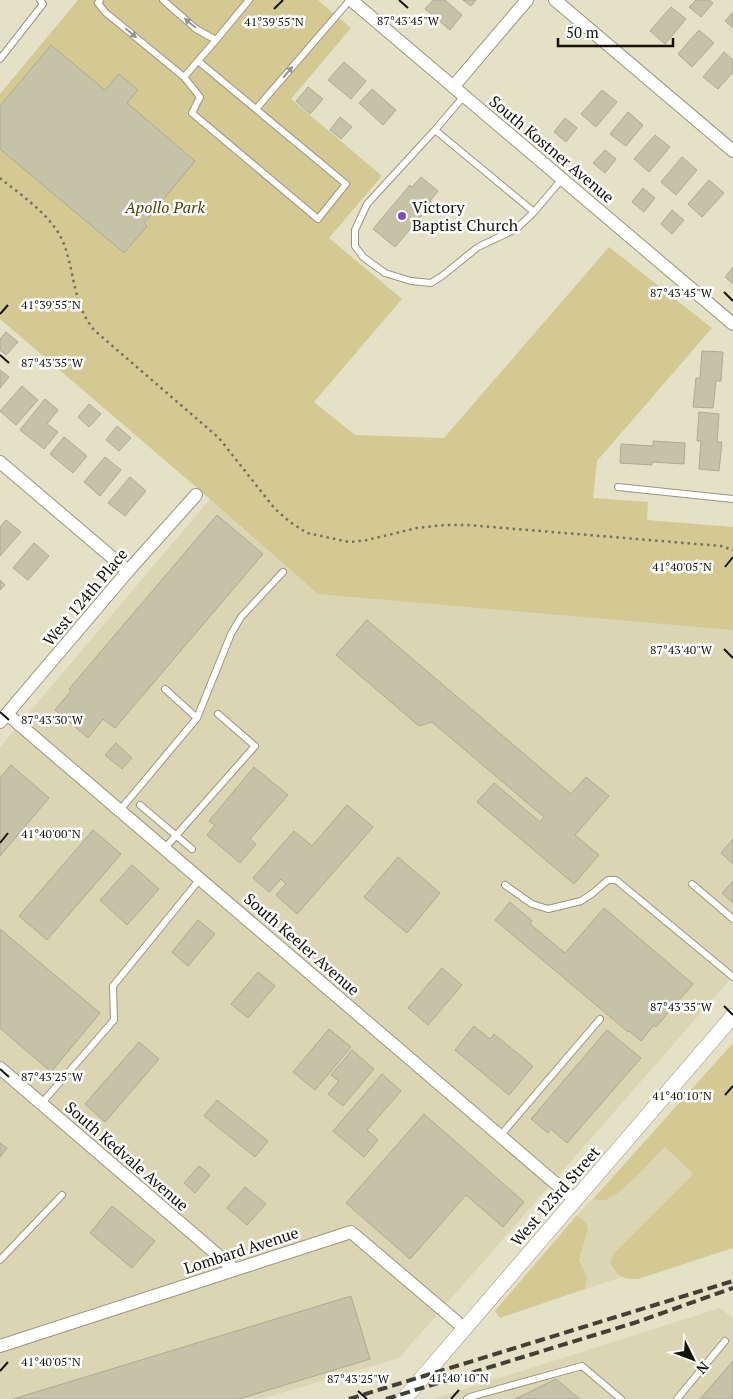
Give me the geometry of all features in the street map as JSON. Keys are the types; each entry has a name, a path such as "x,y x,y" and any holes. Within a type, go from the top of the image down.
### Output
{"street":[{"name":"South Kostner Avenue","path":"350,0 733,324"},
{"path":"453,87 527,0"},
{"path":"555,0 733,151"},
{"path":"0,462 128,571"},
{"name":"West 124th Place","path":"4,718 128,571 196,495"},
{"name":"South Keeler Avenue","path":"4,718 120,810 575,1200"},
{"name":"West 123rd Street","path":"404,1399 733,1016"},
{"name":"South Kedvale Avenue","path":"0,1068 234,1269"},
{"name":"Lombard Avenue","path":"0,1346 351,1232 464,1328"}],"lane":[{"path":"1,55 43,4 40,0"},
{"path":"100,0 98,3 105,12 184,78 200,97 192,113 318,219 346,184 198,61"},
{"path":"163,0 196,28 216,40"},
{"path":"184,78 250,0"},
{"path":"256,109 350,0"},
{"path":"464,96 367,204 355,230 355,246 363,257 385,273 411,281 431,283 478,247 516,230 562,179"},
{"path":"435,130 534,212"},
{"path":"618,487 733,499"},
{"path":"120,810 197,718 231,634 241,617 283,572"},
{"path":"165,689 197,718"},
{"path":"164,848 255,746 218,714"},
{"path":"140,806 192,849"},
{"path":"41,1104 114,1020 113,986 200,879"},
{"path":"505,885 532,904 548,910 580,901 608,880 616,880 733,977"},
{"path":"692,884 733,919"},
{"path":"500,1136 600,1019"},
{"path":"0,1260 62,1195"},
{"path":"677,1399 725,1341"},
{"path":"467,1399 582,1366 621,1399"}],"path":[{"path":"0,178 39,210 54,227 63,242 79,304 85,319 94,330 219,438 275,509 307,533 349,542 367,540 417,528 446,525 720,546 733,550"}],"shaded area":[{"path":"210,499 266,546 733,568 733,976 399,1358 261,1399 0,1399 0,747"},
{"path":"665,1147 693,1174 615,1252 614,1271 622,1277 585,1289 587,1277 579,1260 585,1222 577,1215 593,1199 598,1201 608,1199 624,1187"},
{"path":"720,1308 733,1318 733,1399 433,1399"}],"green space":[{"name":"Apollo Park","path":"78,0 318,0 351,28 291,99 382,176 329,238 402,299 314,402 355,435 444,438 609,247 712,328 597,461 593,498 648,502 647,520 733,527 733,630 318,594 0,319 0,94"},
{"path":"733,1043 733,1248 638,1279 621,1276 615,1271 610,1262 615,1252 693,1174 665,1147 630,1183 615,1195 604,1200 593,1199"},
{"path":"577,1215 585,1222 588,1229 579,1260 587,1277 585,1289 500,1318 495,1311"}],"building":[{"path":"433,0 445,0 462,15 450,30 425,9"},
{"path":"463,0 476,0 471,6"},
{"path":"696,0 709,0 713,3 701,17 689,7"},
{"path":"671,7 686,19 665,44 650,31"},
{"path":"733,12 733,28 725,21"},
{"path":"699,30 714,43 692,67 678,54"},
{"path":"51,45 105,90 119,74 138,90 127,103 195,161 144,223 147,226 124,253 0,149 0,106"},
{"path":"724,52 733,60 733,72 718,89 703,77"},
{"path":"344,62 366,81 351,99 328,80"},
{"path":"308,87 323,99 310,114 296,101"},
{"path":"372,89 396,110 383,125 359,103"},
{"path":"602,90 617,102 596,127 581,114"},
{"path":"628,112 643,125 626,146 610,134"},
{"path":"340,117 352,127 341,139 330,130"},
{"path":"565,118 577,128 566,142 554,132"},
{"path":"655,135 670,147 649,172 634,159"},
{"path":"605,150 616,159 605,173 593,163"},
{"path":"682,157 697,170 676,195 661,182"},
{"name":"Victory Baptist Church","path":"421,177 438,191 430,201 432,203 395,247 373,229 410,185 412,187"},
{"path":"709,180 724,193 702,217 688,204"},
{"path":"643,188 655,198 644,212 632,202"},
{"path":"672,210 684,220 672,234 661,224"},
{"path":"733,267 733,284 725,277"},
{"path":"6,332 18,342 6,355 0,350 0,339"},
{"path":"702,351 723,352 721,381 716,381 713,408 693,407 696,378 700,378"},
{"path":"0,370 9,377 0,388"},
{"path":"22,386 38,400 16,425 0,411"},
{"path":"45,399 58,410 47,424 58,432 44,449 20,430"},
{"path":"89,404 101,414 89,427 78,417"},
{"path":"699,412 719,414 717,442 722,442 719,471 699,469 701,441 697,441"},
{"path":"117,426 131,438 119,451 106,440"},
{"path":"64,437 87,456 73,473 50,454"},
{"path":"653,441 685,443 684,464 620,463 621,444 653,446"},
{"path":"105,457 121,470 100,496 84,482"},
{"path":"130,477 146,491 125,516 108,503"},
{"path":"217,515 263,554 115,728 103,719 88,738 55,710 71,691 69,689"},
{"path":"6,520 21,532 0,556 0,527"},
{"path":"34,543 49,556 28,580 13,568"},
{"path":"0,580 5,585 0,590"},
{"path":"367,620 571,794 586,777 609,796 575,835 599,855 574,884 477,802 494,783 540,822 544,817 432,722 419,726 336,655"},
{"path":"116,743 132,758 122,769 105,755"},
{"path":"11,765 49,798 0,856 0,778"},
{"path":"254,767 288,795 250,839 256,844 240,863 207,835 215,825 209,821"},
{"path":"347,805 373,827 297,914 276,895 286,884 281,879 269,892 253,878 294,831 312,846"},
{"path":"93,830 121,854 47,940 19,916"},
{"path":"733,839 733,864 721,853"},
{"path":"398,857 440,893 407,933 364,897"},
{"path":"132,865 159,889 127,925 100,900"},
{"path":"733,881 733,903 722,893"},
{"path":"510,902 532,921 530,924 565,953 604,908 693,984 656,1027 654,1025 641,1041 495,920"},
{"path":"198,920 215,934 188,966 172,952"},
{"path":"0,929 100,1013 51,1072 0,1028"},
{"path":"442,968 462,985 428,1025 408,1008"},
{"path":"258,972 275,986 248,1018 231,1004"},
{"path":"474,1026 490,1039 494,1034 533,1066 509,1095 455,1050"},
{"path":"329,1029 351,1047 315,1090 293,1072"},
{"path":"607,1030 641,1058 567,1143 551,1129 548,1133 531,1119"},
{"path":"139,1042 159,1059 105,1122 85,1104"},
{"path":"352,1050 374,1069 343,1106 328,1094 339,1081 331,1075"},
{"path":"382,1074 401,1091 367,1130 378,1140 364,1157 333,1131"},
{"path":"217,1100 268,1141 255,1157 204,1116"},
{"path":"424,1114 524,1202 503,1227 466,1195 410,1259 346,1203"},
{"path":"0,1143 7,1148 0,1157"},
{"path":"199,1166 210,1175 195,1193 184,1183"},
{"path":"245,1187 266,1204 247,1225 227,1208"},
{"path":"112,1206 155,1241 132,1268 90,1233"},
{"path":"351,1296 370,1359 239,1399 13,1399"},
{"path":"733,1361 733,1399 700,1399"},
{"path":"556,1379 580,1399 515,1399"}],"railway":[{"path":"349,1399 733,1281"},
{"path":"386,1399 637,1322 733,1288"}],"place":[{"name":"Victory Baptist Church","path":"402,216"}]}
